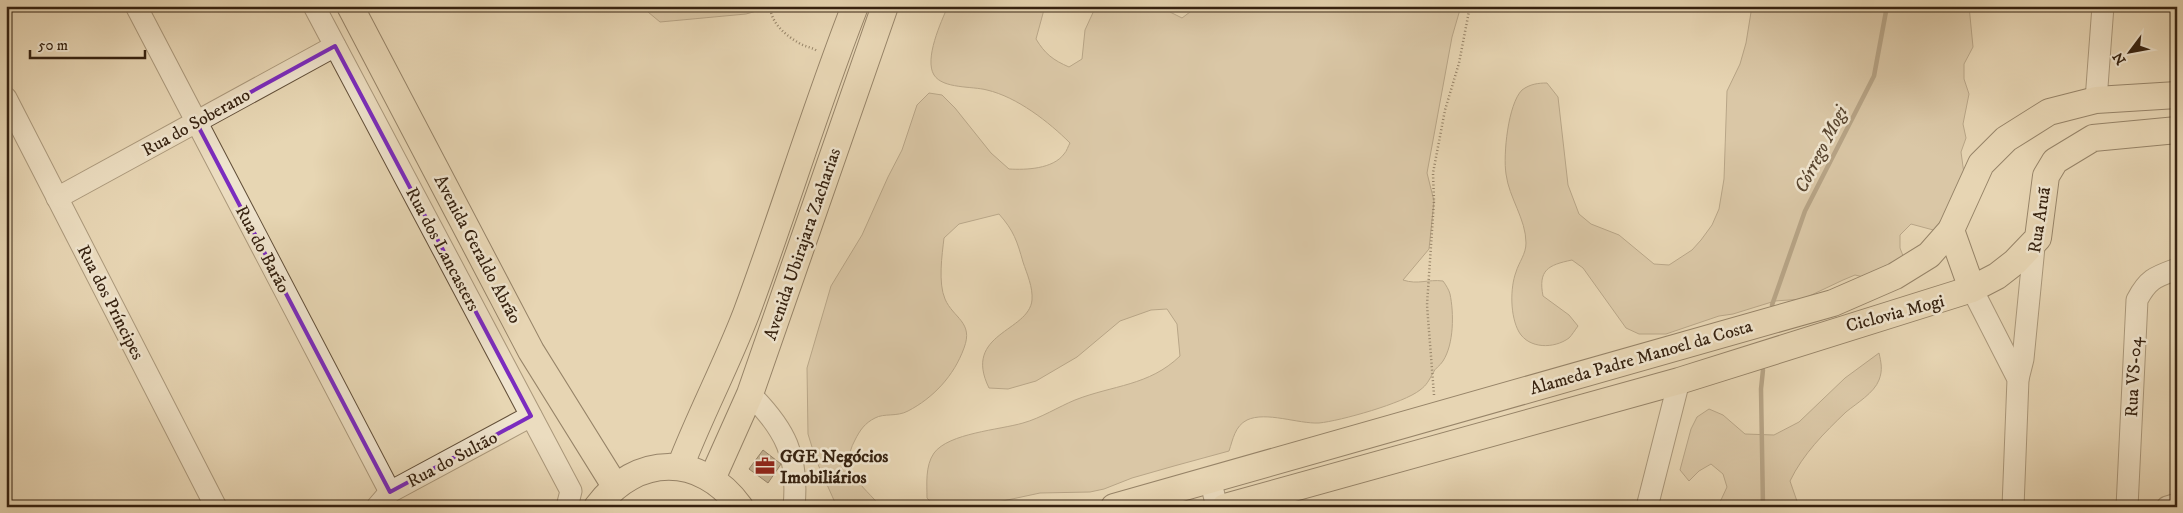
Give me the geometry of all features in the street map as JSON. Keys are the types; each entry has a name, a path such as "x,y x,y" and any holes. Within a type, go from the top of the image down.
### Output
{"main road":[{"name":"Avenida Geraldo Abrão","path":"350,6 532,351 615,486"},
{"name":"Avenida Ubirajara Zacharias","path":"680,467 695,428 746,315 833,62 855,6"},
{"name":"Avenida Ubirajara Zacharias","path":"712,478 750,394 885,6"},
{"path":"2096,100 2177,95"},
{"name":"Alameda Padre Manoel da Costa","path":"1114,507 1833,303 1895,276 1928,255 1951,230 1981,164 2006,139 2049,112 2096,100"},
{"name":"Rua Aruã","path":"2038,238 2046,176 2055,161 2093,138 2177,130"},
{"path":"1951,230 1972,289"},
{"name":"Alameda Padre Manoel da Costa","path":"1225,507 1679,382 1972,289 1997,276 2015,262 2038,238"},
{"path":"597,507 615,486 635,474 657,467 680,467 697,471 712,478 730,493 740,507"}],"street":[{"name":"Rua do Barão","path":"136,6 384,499"},
{"name":"Rua dos Lancasters","path":"314,6 531,416 569,499"},
{"path":"2096,100 2103,6"},
{"name":"Rua do Soberano","path":"57,198 335,46"},
{"name":"Rua dos Príncipes","path":"6,98 216,507"},
{"name":"Rua Aruã","path":"2013,507 2018,379 2023,359 2034,247 2038,238"},
{"name":"Rua VS-04","path":"2127,507 2137,300 2145,284 2160,275 2177,269"},
{"path":"1972,289 2018,379"},
{"path":"1647,507 1679,382"},
{"path":"750,394 770,413 779,427 792,457 796,474 794,507"},
{"name":"Rua do Sultão","path":"384,499 531,416"},
{"path":"1210,479 1217,507"},
{"path":"2167,507 2177,504"}],"path":[{"path":"770,6 770,17 777,26 799,43 812,48 833,62"},
{"path":"1435,416 1427,305 1434,200 1433,173 1445,110 1459,63 1470,6"}],"highlighted area":[{"path":"335,46 531,416 390,492 196,122"}],"shaded area":[{"path":"644,6 767,6 746,14 660,22"},
{"path":"948,6 1045,6 1036,39 1050,56 1069,67 1082,59 1085,30 1096,6 1166,6 1170,12 1182,18 1198,6 1461,6 1452,37 1427,173 1434,201 1429,249 1403,280 1413,282 1443,281 1450,294 1452,319 1451,337 1447,354 1426,384 1412,395 1400,400 1371,411 1329,422 1311,423 1273,417 1247,420 1237,429 1229,451 1132,478 1104,489 1090,492 1040,493 984,505 935,507 927,498 927,475 931,458 941,446 975,433 1030,421 1075,400 1130,384 1156,373 1180,356 1177,324 1167,309 1151,310 1120,321 1077,357 1036,381 1008,389 989,388 983,370 984,356 990,344 1020,320 1028,311 1032,300 1031,285 1017,242 1012,231 999,214 959,224 944,238 941,269 943,292 945,299 961,321 966,332 964,348 955,368 934,393 917,406 904,413 882,416 868,422 859,433 850,451 849,460 855,477 881,507 837,507 816,460 808,434 807,368 831,286 862,235 902,150 917,105 929,93 942,95 955,108 991,153 1009,169 1031,169 1046,166 1059,159 1065,153 1070,143 1032,111 1010,98 987,90 951,85 938,80 931,68 932,50"},
{"path":"1752,6 1969,6 1973,47 1964,64 1964,79 1969,94 1963,124 1966,138 1961,152 1965,181 1937,231 1911,224 1900,235 1900,248 1905,261 1868,278 1855,275 1803,299 1775,301 1733,314 1719,316 1666,334 1639,334 1626,328 1583,268 1572,260 1564,262 1547,270 1542,280 1543,296 1569,315 1578,326 1569,338 1556,344 1542,346 1523,338 1514,318 1512,294 1517,268 1525,251 1526,243 1523,225 1510,192 1505,166 1510,118 1517,97 1528,86 1547,83 1558,97 1568,185 1579,214 1591,224 1619,235 1654,264 1669,265 1692,250 1701,240 1712,225 1719,209 1724,179 1727,91 1740,64 1746,43"},
{"path":"1879,353 1881,369 1877,385 1822,436 1795,471 1790,481 1799,507 1715,507 1721,500 1727,487 1723,474 1711,464 1699,471 1689,481 1680,470 1691,429 1697,417 1709,409 1723,415 1745,434 1774,435 1799,422 1845,378"}],"building":[{"name":"GGE Negócios Imobiliários","path":"763,450 781,464 768,483 749,469"}],"waterway":[{"name":"Córrego Mogi","path":"1772,305 1805,211 1874,76 1887,6"},
{"name":"Córrego Mogi","path":"1763,370 1761,389 1763,507"}],"place":[{"name":"GGE Negócios Imobiliários","path":"765,466"}]}
